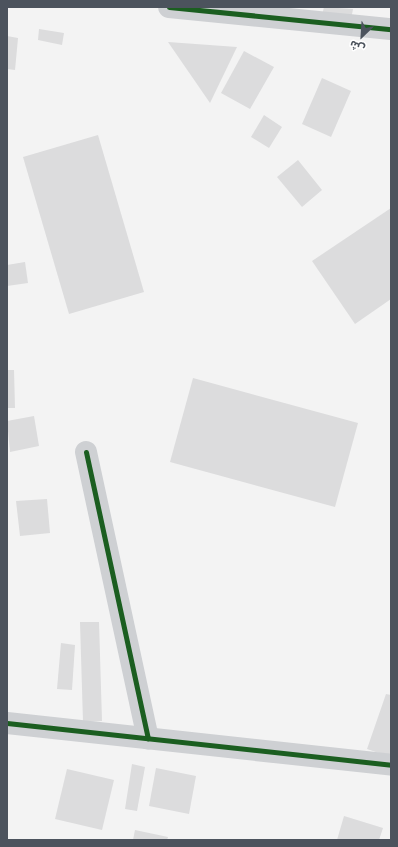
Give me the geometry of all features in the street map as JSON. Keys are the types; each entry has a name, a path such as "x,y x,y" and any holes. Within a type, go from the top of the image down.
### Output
{"street":[{"path":"169,7 391,28"},
{"path":"86,452 148,738"},
{"path":"7,723 391,764"}],"building":[{"path":"324,7 353,9 349,31 320,24"},
{"path":"39,29 64,33 62,45 38,40"},
{"path":"7,36 18,38 15,70 7,69"},
{"path":"168,42 237,47 210,103"},
{"path":"244,51 274,67 250,109 221,93"},
{"path":"322,78 351,91 331,137 302,124"},
{"path":"264,115 282,127 269,148 251,137"},
{"path":"98,135 144,292 69,314 23,157"},
{"path":"298,160 322,190 302,207 277,177"},
{"path":"391,208 391,299 355,324 312,261"},
{"path":"25,262 28,283 7,286 7,265"},
{"path":"7,370 14,370 15,408 7,408"},
{"path":"193,378 358,423 335,507 170,462"},
{"path":"34,416 39,446 10,452 7,421"},
{"path":"47,499 50,533 20,536 16,501"},
{"path":"80,622 99,622 102,721 83,722"},
{"path":"61,643 75,645 72,690 57,689"},
{"path":"386,694 391,695 391,757 367,749"},
{"path":"132,764 145,767 137,811 125,809"},
{"path":"156,768 196,776 189,814 149,806"},
{"path":"67,769 114,780 102,830 55,819"},
{"path":"344,816 383,828 379,840 337,840"},
{"path":"135,830 168,837 167,840 133,840"}],"cycle path":[{"path":"169,7 391,29"},
{"path":"86,452 148,738"},
{"path":"7,723 391,765"}]}
